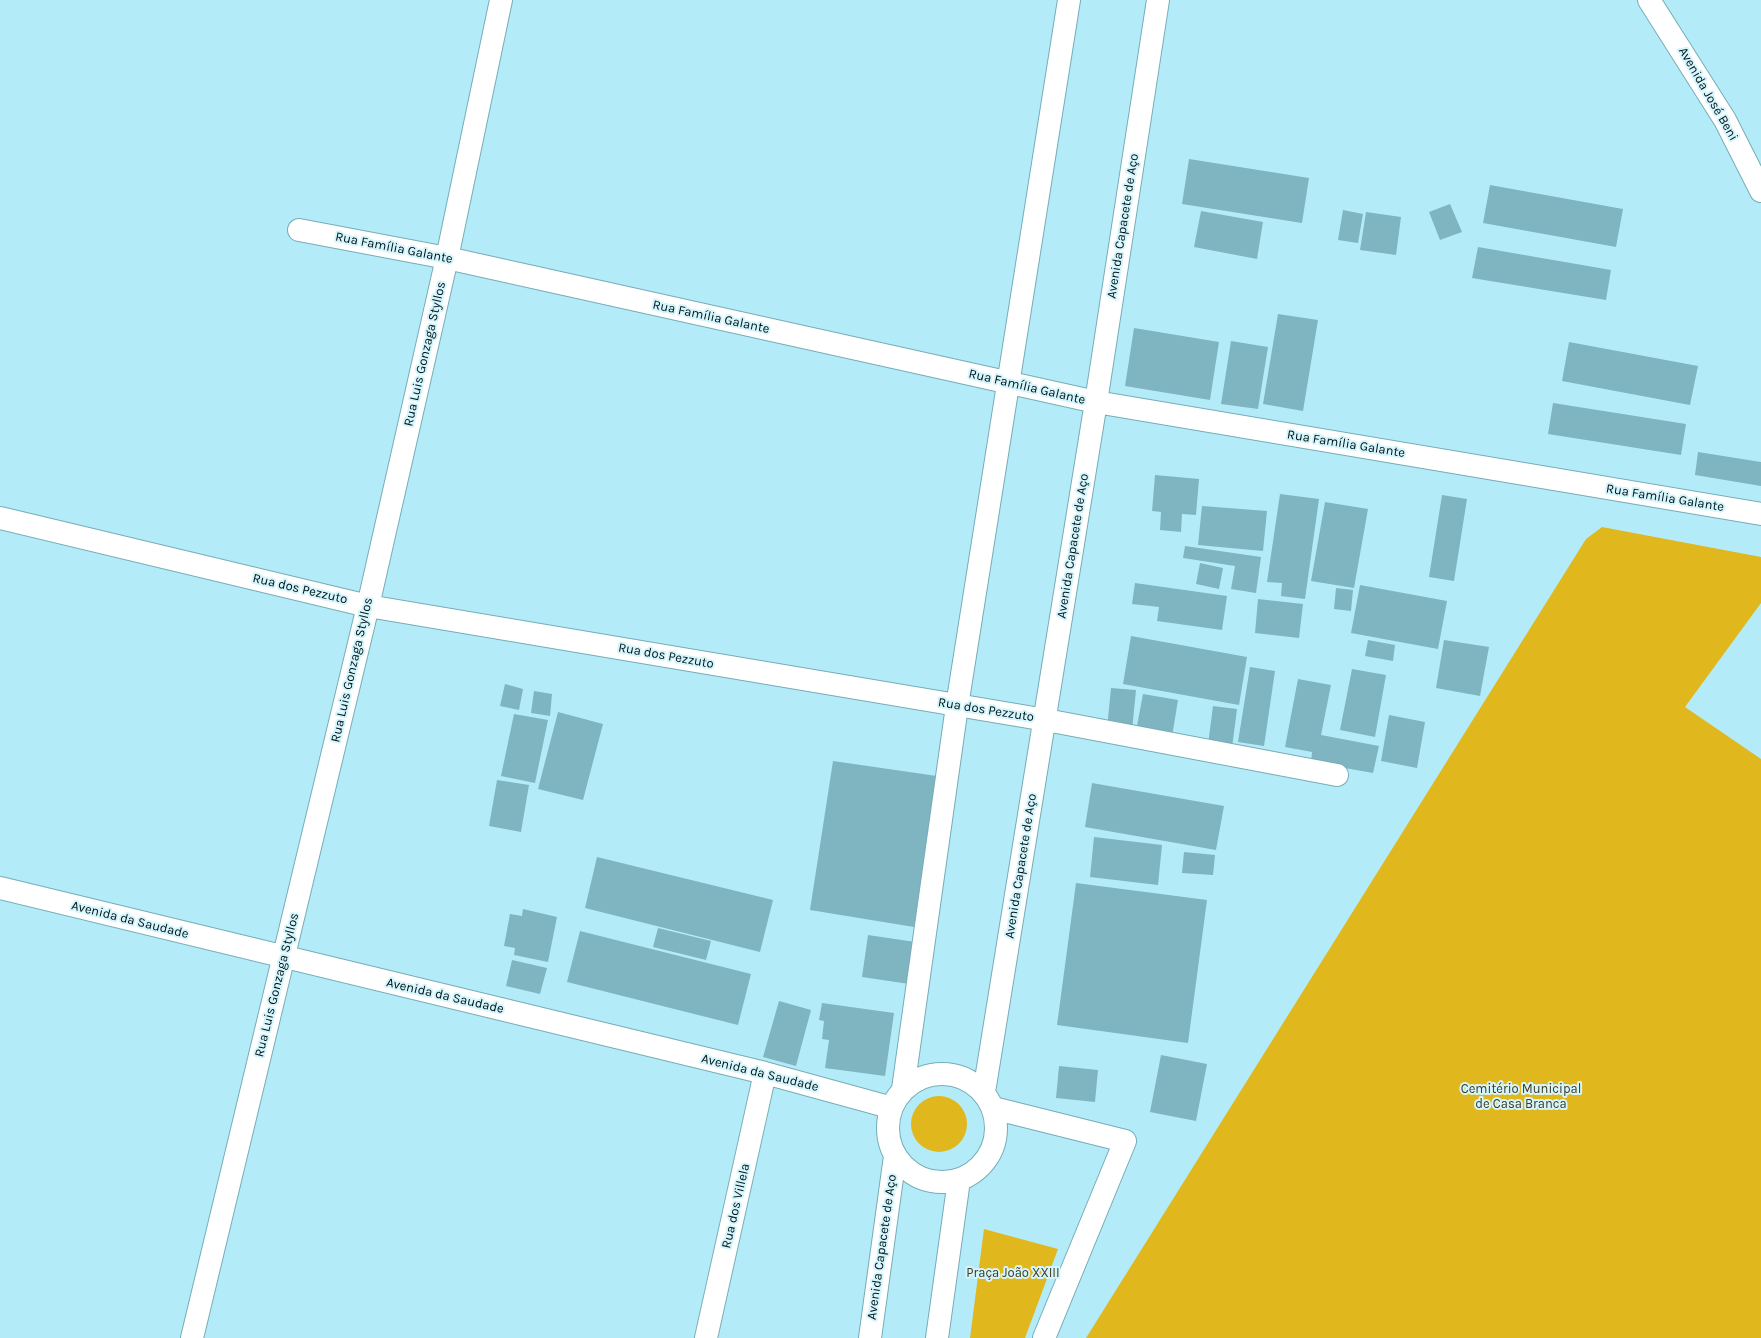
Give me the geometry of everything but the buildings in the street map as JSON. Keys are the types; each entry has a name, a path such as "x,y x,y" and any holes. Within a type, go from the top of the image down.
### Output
{"street":[{"name":"Rua Luis Gonzaga Styllos","path":"192,1338 368,606 447,258 501,0"},
{"path":"903,1089 957,706 1069,0"},
{"name":"Avenida Capacete de Aço","path":"988,1100 1158,0"},
{"name":"Avenida José Beni","path":"1650,0 1725,120 1761,191"},
{"name":"Rua Família Galante","path":"299,230 447,258 1096,402 1761,514"},
{"name":"Rua dos Pezzuto","path":"0,518 368,606 1046,720 1336,775"},
{"name":"Avenida da Saudade","path":"0,888 284,958 765,1073 889,1106"},
{"name":"Rua dos Villela","path":"706,1338 765,1073"},
{"path":"936,1073 954,1074 970,1081 988,1100 997,1125 995,1142 987,1158 975,1172 959,1180 941,1183 922,1179 907,1170 895,1156 888,1139 887,1121 889,1106 903,1089 919,1078 936,1073"},
{"path":"988,1100 1125,1141 1044,1338"},
{"name":"Avenida Capacete de Aço","path":"870,1338 895,1156"},
{"path":"937,1338 959,1180"}],"green space":[{"name":"Cemitério Municipal de Casa Branca","path":"1602,527 1761,557 1761,603 1685,707 1761,759 1761,1338 1086,1338 1586,539"},
{"path":"934,1096 944,1096 959,1104 965,1113 967,1124 965,1135 959,1144 944,1152 934,1152 923,1147 916,1140 911,1129 911,1119 916,1108 923,1101"},
{"name":"Praça João XXIII","path":"984,1229 1058,1249 1025,1338 970,1338"}]}
